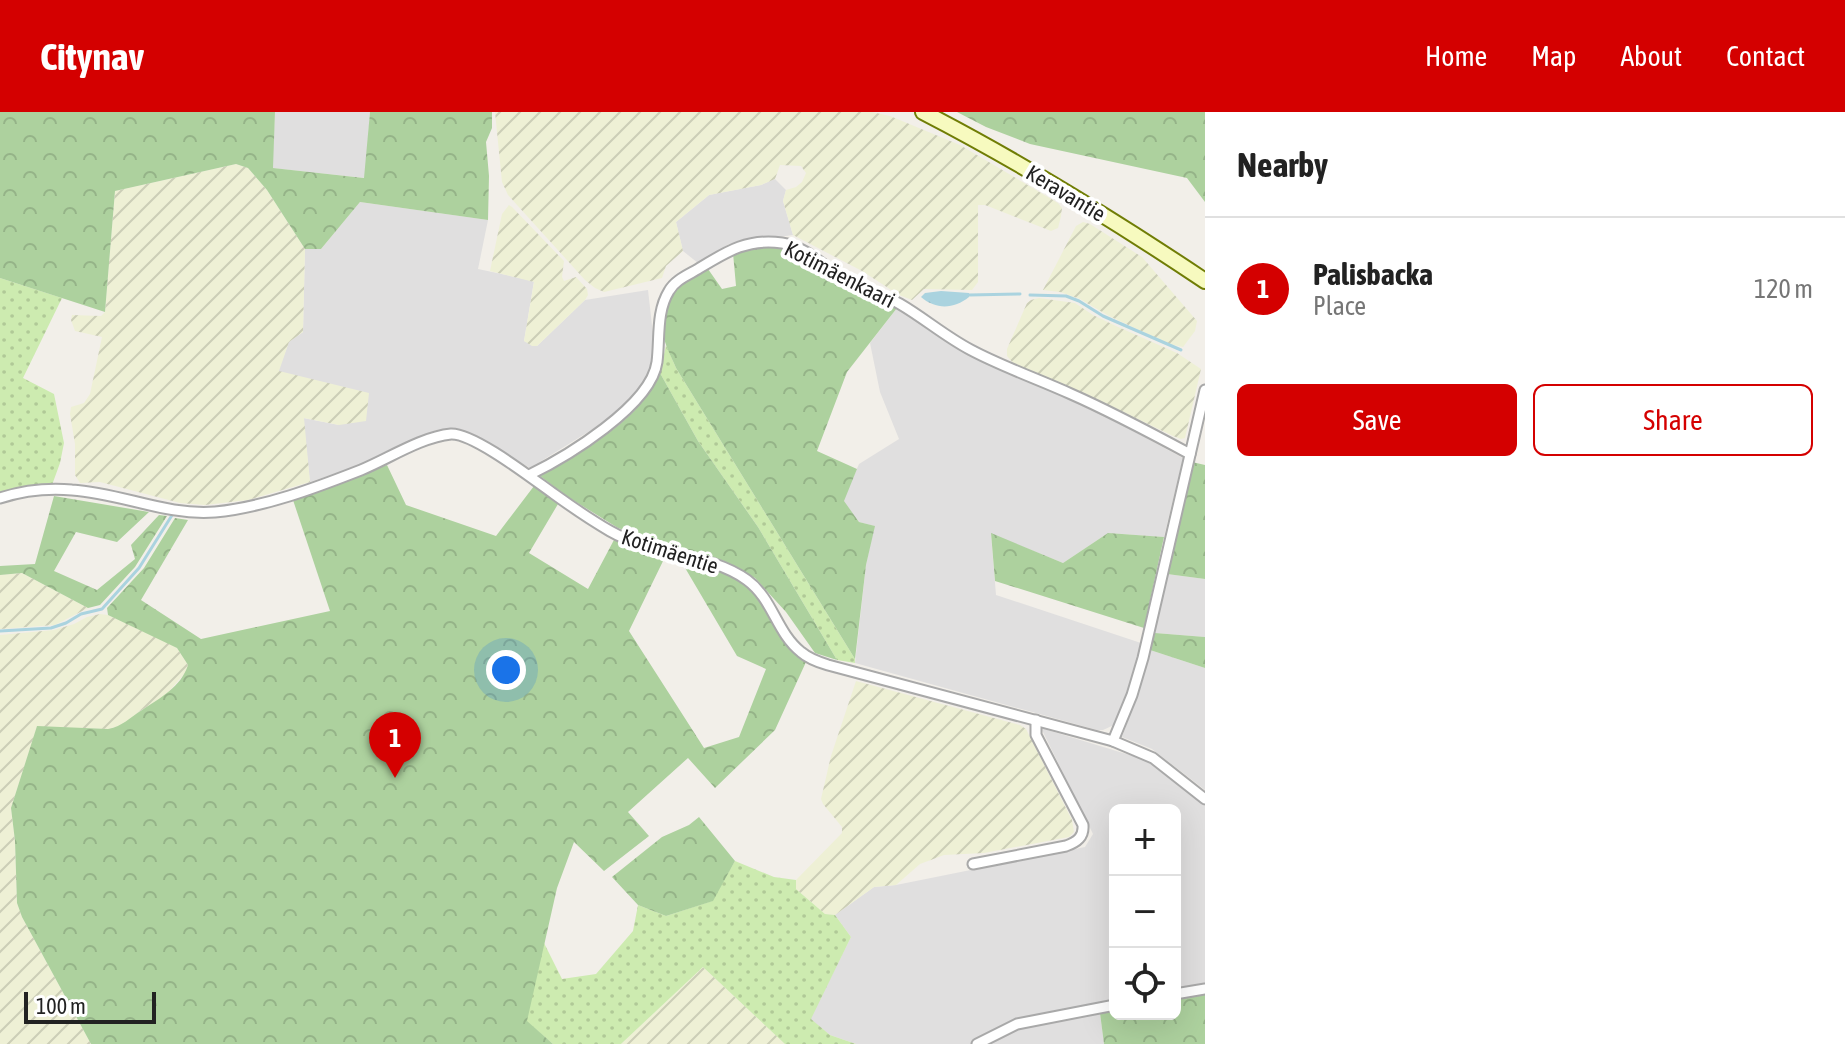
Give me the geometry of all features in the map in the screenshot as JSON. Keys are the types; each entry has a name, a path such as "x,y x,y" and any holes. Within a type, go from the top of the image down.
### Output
{"main road":[{"name":"Keravantie","path":"923,112 1014,162 1205,281"}],"street":[{"name":"Kotimäenkaari","path":"529,475 614,422 646,387 657,363 658,328 664,304 676,282 726,251 762,242 784,243 802,250 844,280 899,303 969,349 1096,405 1190,454"},
{"path":"1113,741 1143,658 1205,390"},
{"name":"Kotimäentie","path":"0,498 51,489 71,489 160,509 196,513 232,510 290,495 361,470 436,437 454,434 507,460 610,531 629,540 738,574 765,596 791,642 812,659 1113,741 1153,758 1205,799"},
{"path":"973,864 1066,846 1081,838 1083,825 1036,735 1036,720"},
{"path":"1181,993 1205,989"},
{"path":"977,1044 1017,1024 1109,1006"}],"shaded area":[{"path":"275,112 370,112 365,178 272,168"},
{"path":"775,179 786,190 783,201 793,235 729,244 698,263 683,251 676,222 709,195 761,185"},
{"path":"360,202 488,220 478,269 534,281 524,341 537,346 585,300 648,290 654,343 652,363 644,381 609,419 530,468 471,433 455,429 436,430 360,465 310,482 303,418 339,425 278,371 289,342 303,332 305,249 321,249"},
{"path":"897,308 970,355 1098,412 1183,458 1164,537 1108,533 1063,563 991,534 996,595 1141,643 1127,695 1114,725 1097,730 855,663 866,565 874,526 859,522 843,501 859,464 899,439 880,392 870,343"},
{"path":"1167,574 1205,579 1205,637 1155,633"},
{"path":"1150,650 1205,668 1205,790 1152,749 1122,737"},
{"path":"1041,728 1146,760 1205,806 1205,993 1181,998 1181,804 1109,804 1109,1011 1100,1013 1104,1044 856,1044 830,1035 810,1019 851,937 835,915 874,887 1085,847 1093,834"}],"green space":[{"path":"0,112 275,112 273,168 364,178 370,112 492,112 492,128 486,142 488,220 360,202 321,249 305,249 267,190 248,168 236,164 115,191 105,312 0,278"},
{"path":"495,112 872,112 890,116 960,145 1058,203 1062,208 1061,216 1058,228 1051,231 978,205 978,282 972,290 924,289 912,300 793,235 783,201 786,190 802,182 806,173 801,166 780,165 775,179 761,185 709,195 676,222 683,251 666,266 662,278 604,292 585,280 508,195 502,182"},
{"path":"957,112 1205,112 1205,202 1187,178 1030,144"},
{"path":"236,164 248,168 267,190 305,249 303,332 289,342 279,371 369,393 366,421 339,425 304,418 310,482 248,500 205,505 180,503 100,482 80,483 75,475 71,407 84,403 90,394 102,337 75,331 71,320 72,315 101,316 105,312 115,191"},
{"path":"509,205 564,261 564,281 576,277 587,289 585,300 537,346 524,341 534,282 490,271 502,214"},
{"path":"1083,222 1142,257 1197,321 1195,331 1183,347 1169,344 1080,299 1043,290 1076,226"},
{"path":"762,247 783,248 807,258 851,288 897,308 847,372 817,451 857,469 844,501 859,522 875,526 866,565 855,659 676,368 666,346 663,326 667,307 681,286 708,269 722,289 736,286 733,253"},
{"path":"0,278 62,298 23,378 54,394 64,443 52,485 0,492"},
{"path":"1039,298 1075,303 1093,315 1177,353 1201,369 1185,438 1173,436 1013,363 1007,356 1007,349 1027,303"},
{"path":"666,345 676,368 855,663 837,660 758,527 698,441 660,373"},
{"path":"660,373 698,441 758,527 837,660 815,653 786,612 755,578 724,561 618,528 540,476 590,446 625,420"},
{"path":"1192,462 1205,465 1205,579 1167,574"},
{"path":"387,465 406,505 496,536 534,486 558,504 529,553 588,589 615,538 665,557 629,631 704,748 739,737 766,669 737,656 681,561 702,564 740,579 761,600 790,647 806,662 775,730 715,788 688,758 628,812 649,836 604,871 574,842 557,888 527,1021 553,1044 91,1044 17,903 11,808 37,726 113,728 163,696 185,673 188,665 177,648 108,615 107,608 144,568 175,518 188,520 141,600 201,639 330,611 293,500"},
{"path":"54,496 149,512 117,542 76,532 54,571 97,590 135,559 131,545 159,515 167,516 135,567 100,605 88,608 22,573 0,575 0,566 35,564"},
{"path":"991,533 1063,563 1108,533 1164,537 1144,628 995,581"},
{"path":"22,573 88,608 55,625 0,629 0,575"},
{"path":"100,614 177,648 188,665 186,672 165,696 124,725 108,729 37,727 11,808 17,903 91,1044 0,1044 0,635 54,630"},
{"path":"1155,633 1205,637 1205,668 1150,650"},
{"path":"856,681 1026,729 1072,820 1074,832 1069,837 984,853 944,855 920,864 896,885 874,887 835,915 825,914 796,889 796,880 842,833 842,827 821,799 831,756"},
{"path":"699,817 735,861 713,901 666,916 638,905 612,877 662,837"},
{"path":"735,861 774,877 796,880 796,889 825,914 835,915 851,937 811,1019 830,1035 856,1044 785,1044 703,967 621,1044 553,1044 526,1021 544,943 562,979 596,974 633,931 638,905 666,916 712,901"},
{"path":"703,967 785,1044 621,1044"},
{"path":"1205,993 1205,1044 1104,1044 1100,1013 1109,1011 1109,1020 1181,1020 1181,998"}],"water":[{"path":"925,293 969,293 969,297 957,304 939,306 921,297"}],"waterway":[{"path":"969,295 1020,294"},
{"path":"1030,295 1066,296 1181,350"},
{"path":"0,631 51,628 81,614 102,609 139,568 174,512"}],"place":[{"name":"Palisbacka","path":"395,778"}]}
